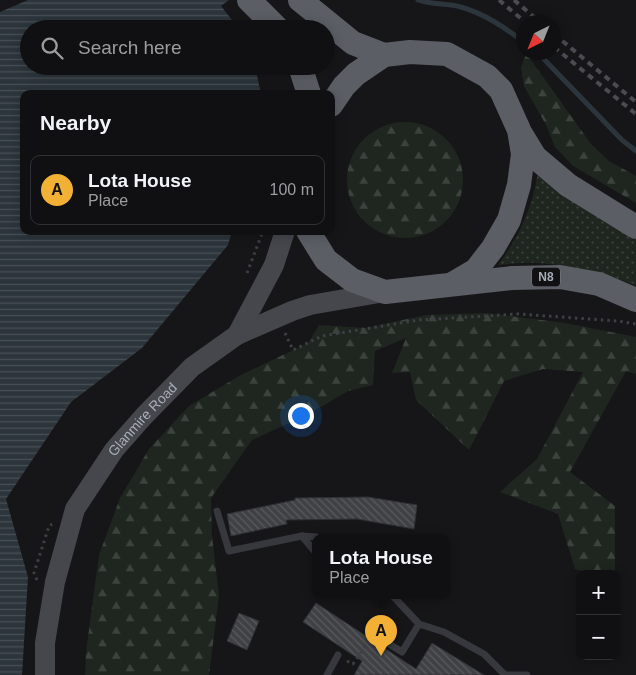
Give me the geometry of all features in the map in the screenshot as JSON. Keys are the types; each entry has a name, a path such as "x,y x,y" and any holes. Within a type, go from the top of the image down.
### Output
{"highway":[{"path":"249,0 269,20"},
{"name":"N8","path":"300,0 325,20"},
{"name":"N8","path":"335,28 353,43 384,55"},
{"name":"N8","path":"335,99 344,86 356,74 384,55 410,52 446,54 487,76 500,90 519,130 535,157 568,186 636,227"},
{"path":"303,75 308,90"},
{"name":"N8","path":"452,284 476,270 493,248 509,220 519,185 523,154 519,130"},
{"name":"N8","path":"310,235 326,260 352,280 385,292 512,278 560,277 599,284 636,300"}],"main road":[{"path":"237,335 274,265 284,235"},
{"name":"Glanmire Road","path":"45,675 45,643 54,582 75,509 114,450 144,416 192,367 237,335 310,305 385,292"}],"lane":[{"path":"216,511 229,551 302,536 312,537"},
{"path":"302,536 312,548"},
{"path":"396,599 419,624 444,632 484,654 505,675 527,675"},
{"path":"373,634 402,652 419,624"},
{"path":"327,675 338,655"}],"path":[{"path":"253,259 262,235"},
{"path":"281,326 293,350 322,336 419,320 518,314 636,324"},
{"path":"338,655 353,664 373,634"}],"green space":[{"path":"524,60 531,60 591,144 609,161 636,176 636,203 573,166 555,147 546,125 524,86 521,68"},
{"path":"405,122 427,126 446,139 459,158 463,180 459,202 446,221 427,234 405,238 383,234 364,221 351,202 347,180 351,158 364,139 383,126"},
{"path":"538,170 636,237 636,286 600,274 550,264 518,263 498,265 519,232 533,196"},
{"path":"486,313 565,323 636,337 636,374 626,371 570,472 615,506 615,570 575,569 558,514 500,492 537,459 583,372 543,369 504,381 469,450 416,400 410,372 392,373 406,338 375,351 373,385 348,391 307,415 252,440 211,498 212,536 219,595 209,675 85,675 86,652 99,555 120,498 149,449 189,406 239,376 308,343 319,325 365,328 426,315"}],"shaded area":[{"path":"28,0 229,0 221,6 232,20 20,20 20,75 257,75 260,90 20,90 20,235 231,235 228,245 142,348 71,402 6,499 28,577 22,675 0,675 0,12"}],"building":[{"path":"368,497 417,505 414,529 357,519 286,520 287,524 231,536 227,514 295,500 295,498"},
{"path":"316,603 416,669 432,643 484,675 354,675 362,661 303,622"},
{"path":"239,613 259,621 247,650 227,641"}],"waterway":[{"path":"418,0 470,10 516,36"},
{"path":"545,60 622,140 636,151"}],"railway":[{"path":"499,0 517,15"},
{"path":"514,0 532,15"},
{"path":"561,40 636,102"},
{"path":"561,53 636,114"}],"place":[{"name":"Lota House","path":"381,656"}]}
